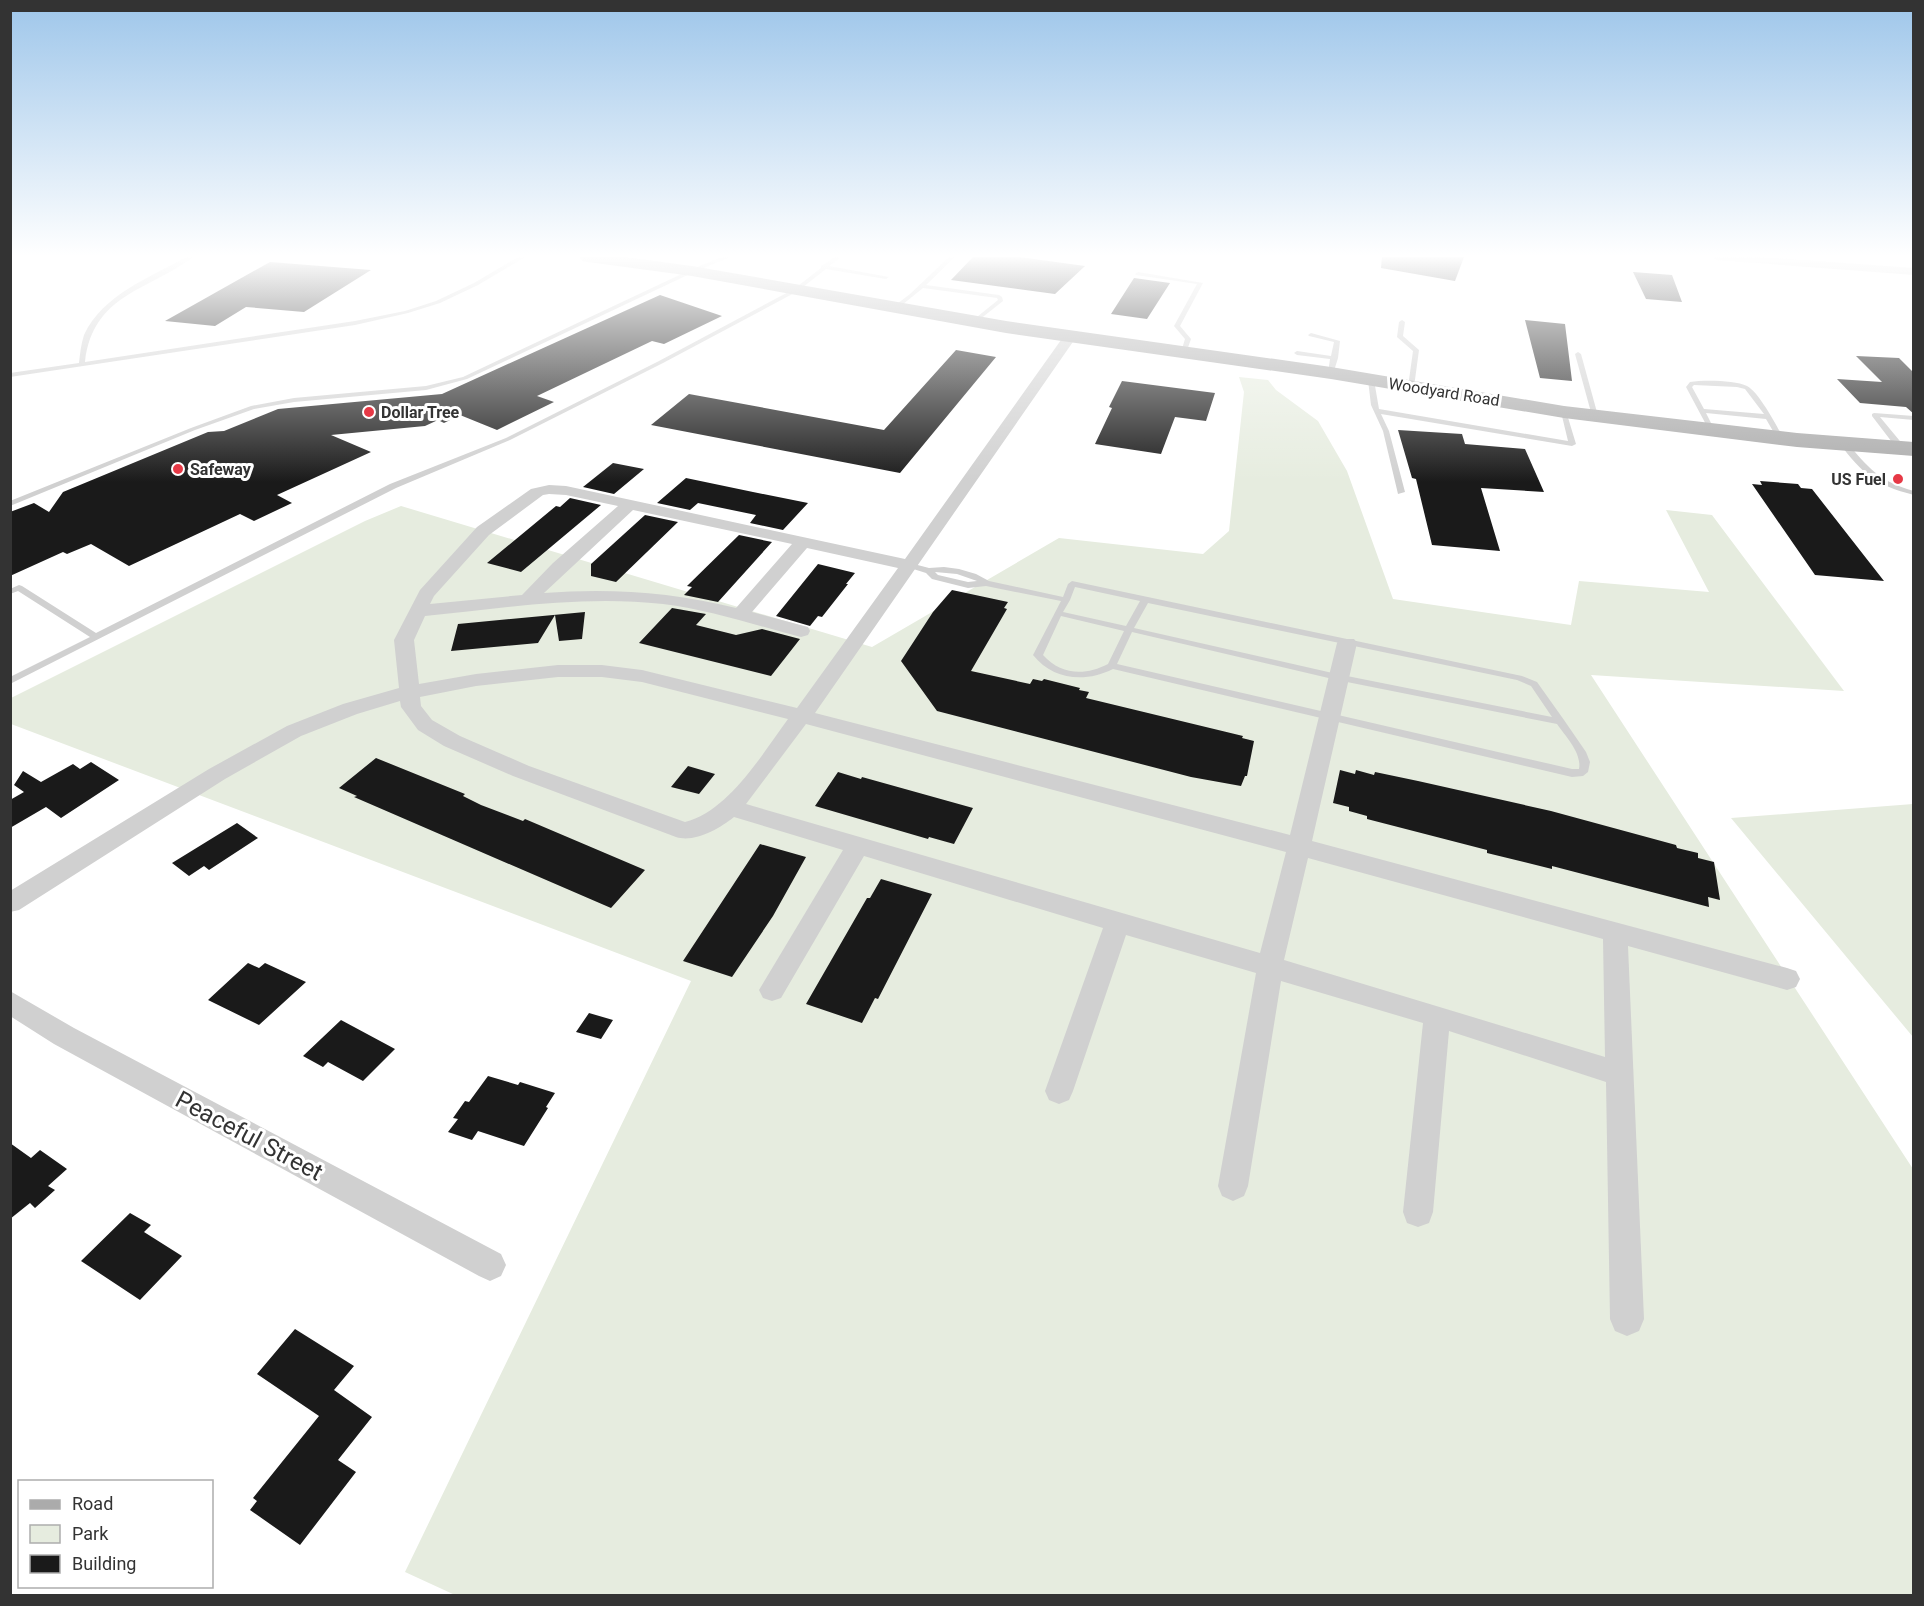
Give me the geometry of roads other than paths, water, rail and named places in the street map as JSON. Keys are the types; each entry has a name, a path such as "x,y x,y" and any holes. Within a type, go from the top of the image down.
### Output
{"main road":[{"name":"Woodyard Road","path":"1043,332 1184,352 1333,366 1371,380 1564,412 1712,431 1907,449"}],"street":[{"path":"910,565 556,489 537,492 483,531 432,586 417,610 404,640 411,707 425,725 452,741 521,771 684,831 705,826 730,808 802,716 1004,435 1071,336"},
{"path":"526,601 559,567 630,504"},
{"path":"740,615 803,542"},
{"path":"417,610 612,596 646,597 740,615 801,631"},
{"path":"1233,1186 1270,967 1337,677 1347,643"},
{"path":"10,903 217,774 294,731 350,710 409,692 476,680 558,672 602,671 642,676 802,716 1787,979"},
{"path":"730,808 1437,1016 1621,1074"},
{"path":"772,990 858,846"},
{"path":"1059,1091 1118,922"},
{"path":"1615,932 1627,1319"},
{"name":"Peaceful Street","path":"10,1002 64,1036 490,1265"},
{"path":"1418,1212 1437,1016"}],"lane":[{"path":"82,364 89,332"},
{"path":"10,375 295,332"},
{"path":"10,504 193,429 253,407 294,400 426,388 465,378 563,332"},
{"path":"10,681 393,486 508,440 715,332"},
{"path":"1182,332 1188,339 1184,352"},
{"path":"1401,332 1400,337 1416,350 1411,387"},
{"path":"1297,353 1333,366 1337,341 1311,334"},
{"path":"1578,354 1595,416"},
{"path":"1371,380 1377,411 1386,431 1401,492"},
{"path":"1712,431 1689,387 1692,383 1737,385 1747,388 1769,417 1779,437"},
{"path":"1377,411 1572,444 1564,412"},
{"path":"1702,411 1769,417"},
{"path":"1907,449 1874,415 1914,418"},
{"path":"1843,443 1872,478 1895,489 1914,493"},
{"path":"910,565 929,571 935,577 968,585 986,583 1066,600"},
{"path":"1112,666 1572,773 1583,772 1586,762 1561,722 1534,684 1519,678 1072,584 1038,655 1045,665 1056,670 1078,675 1098,674 1112,666 1144,600"},
{"path":"10,592 19,588 96,637"},
{"path":"1059,613 1337,677 1561,722"}],"place":[{"name":"Dollar Tree","path":"369,412"},
{"name":"Safeway","path":"178,469"},
{"name":"US Fuel","path":"1898,479"}]}
